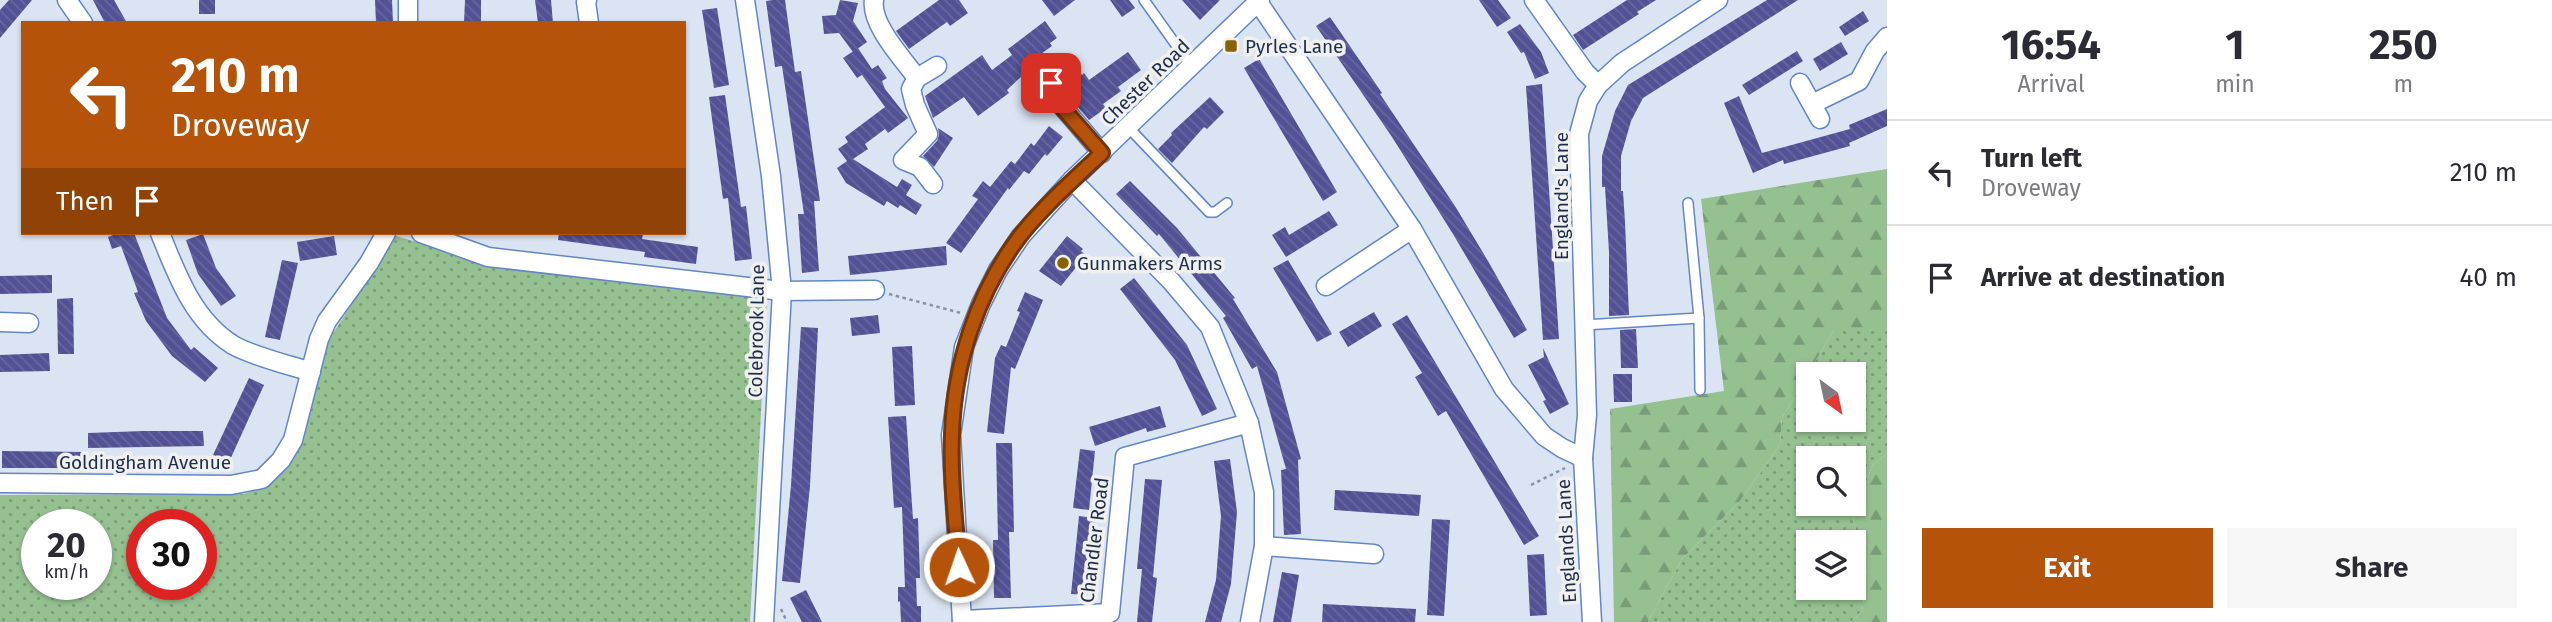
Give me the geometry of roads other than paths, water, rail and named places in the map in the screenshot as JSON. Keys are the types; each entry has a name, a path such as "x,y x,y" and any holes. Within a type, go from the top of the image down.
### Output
{"street":[{"path":"67,0 82,21"},
{"path":"408,0 408,21"},
{"path":"587,0 589,21"},
{"name":"Colebrook Lane","path":"745,0 771,176 782,291 764,622"},
{"path":"874,0 878,24 917,78"},
{"path":"1534,0 1585,72 1598,85"},
{"name":"England's Lane","path":"1583,458 1587,415 1579,134 1588,101 1598,85 1622,63 1718,0"},
{"path":"1259,1 1412,229 1504,389 1544,436 1583,458"},
{"name":"Chester Road","path":"962,621 951,435 964,347 998,270 1021,236 1072,180 1259,1"},
{"path":"1800,83 1816,111 1859,81 1875,51 1887,37"},
{"path":"933,184 920,167 903,160 928,134 911,89 917,78 937,66"},
{"path":"1032,93 1057,79 1060,105 1102,153"},
{"path":"1072,180 1171,281 1210,327 1249,423 1264,492 1264,546 1250,622"},
{"path":"1326,286 1412,229"},
{"path":"161,235 177,276 205,324 235,346 311,372"},
{"name":"Goldingham Avenue","path":"0,483 231,485 262,479 281,460 293,440 319,339 327,321 369,263 385,235"},
{"path":"427,235 488,257 782,291 882,292"},
{"path":"0,322 29,323"},
{"name":"Chandler Road","path":"962,621 1110,614 1125,457 1249,423"},
{"name":"Englands Lane","path":"1583,458 1591,622"},
{"path":"1264,546 1374,554"}],"lane":[{"path":"1144,0 1191,66"},
{"path":"1128,127 1209,212 1215,212 1227,203"},
{"path":"1688,203 1699,318 1700,390"},
{"path":"1584,325 1699,318"}],"place":[{"name":"Pyrles Lane","path":"1231,46"},
{"name":"Gunmakers Arms","path":"1063,263"}]}
